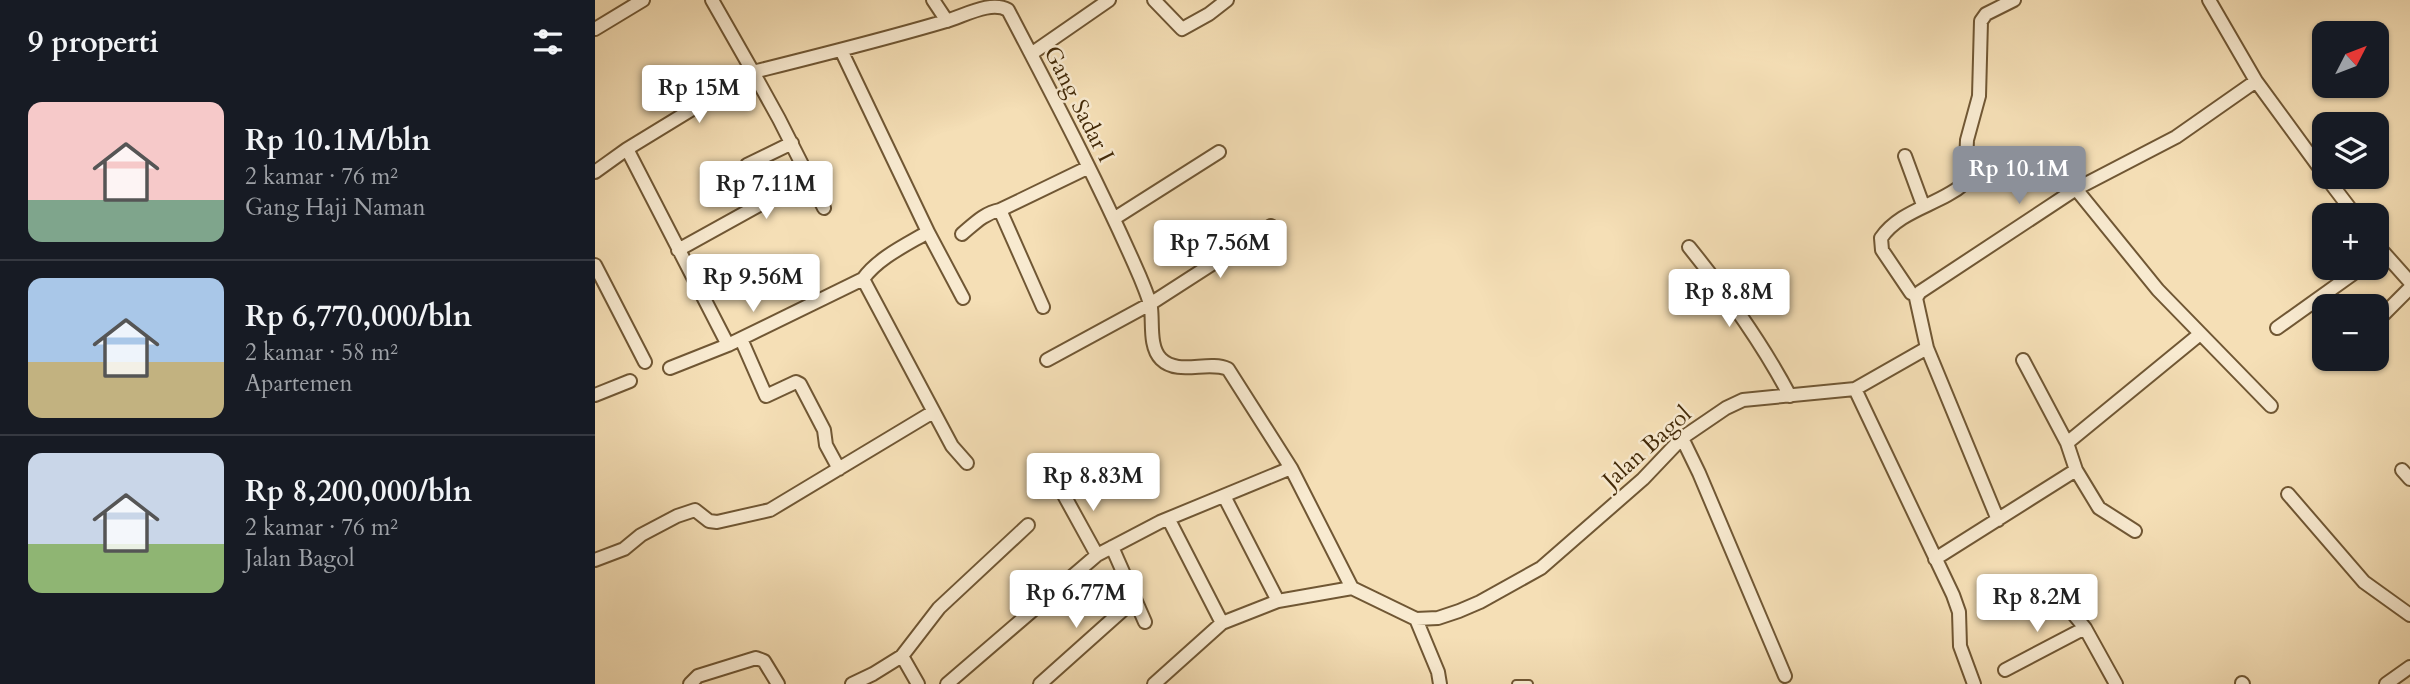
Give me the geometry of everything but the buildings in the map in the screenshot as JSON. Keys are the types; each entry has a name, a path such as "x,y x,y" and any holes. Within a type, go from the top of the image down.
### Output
{"street":[{"path":"595,29 643,0"},
{"path":"712,0 792,143 824,208"},
{"path":"933,0 947,21"},
{"path":"1031,54 1109,0"},
{"path":"1154,0 1182,29 1227,0"},
{"path":"1998,520 1927,348 1917,296 1901,279 1880,242 1884,232 1923,205 1962,186 1966,180 1968,140 1979,96 1981,21 1986,14 2014,0"},
{"path":"2209,0 2256,81 2312,157"},
{"name":"Gang Sadar I","path":"595,172 627,149 753,72 1001,6 1008,10 1115,218 1150,304 1154,345 1159,357 1164,362 1180,367 1228,369 1291,468"},
{"path":"841,50 928,232 963,298"},
{"path":"1917,296 2076,189 2176,137 2256,81"},
{"path":"678,250 761,204 763,198 746,168 747,165 792,143"},
{"path":"627,149 728,345"},
{"path":"1115,218 1219,152"},
{"path":"1905,156 1923,205"},
{"path":"962,234 991,212 1000,211 1087,168"},
{"path":"2076,189 2158,290 2271,406"},
{"path":"1000,211 1043,307"},
{"path":"1047,360 1150,304 1271,226"},
{"path":"670,368 728,345 863,279 890,255 928,232"},
{"path":"1689,247 1776,368 1790,396"},
{"path":"2389,262 2410,282"},
{"path":"595,265 645,362"},
{"path":"863,279 952,446 967,463"},
{"path":"2277,328 2344,280"},
{"path":"2389,309 2410,289"},
{"path":"2067,443 2200,334"},
{"path":"741,339 765,395 796,382 800,384 824,430 826,445 839,469"},
{"path":"1927,348 1855,389 1957,603 1960,646 1974,684"},
{"path":"2022,360 2067,443 2076,470 2099,508 2135,531"},
{"path":"595,395 630,381"},
{"name":"Jalan Bagol","path":"1416,619 1437,618 1459,611 1541,568 1643,480 1696,426 1743,400 1855,389"},
{"path":"595,560 624,549 641,535 677,516 695,510 717,522 770,510 933,412"},
{"path":"1682,438 1785,676"},
{"path":"947,684 1097,555 1169,520 1291,468 1352,587 1416,619 1438,672 1440,684"},
{"path":"1935,559 2076,470"},
{"path":"1059,486 1097,555"},
{"path":"2288,494 2364,582 2410,615"},
{"path":"1224,496 1278,601"},
{"path":"1169,520 1221,623"},
{"path":"852,684 902,656 939,608 1028,525"},
{"path":"1112,547 1145,622"},
{"path":"1988,608 2043,580 2047,582 2085,628 2116,684"},
{"path":"1154,684 1221,623 1278,601 1352,587"},
{"path":"1040,684 1134,600"},
{"path":"2005,670 2085,628"},
{"path":"902,656 918,684"},
{"path":"696,682 756,658 764,661 778,684"},
{"path":"2386,684 2410,667"}],"lane":[{"path":"1515,684 1529,684"}]}
